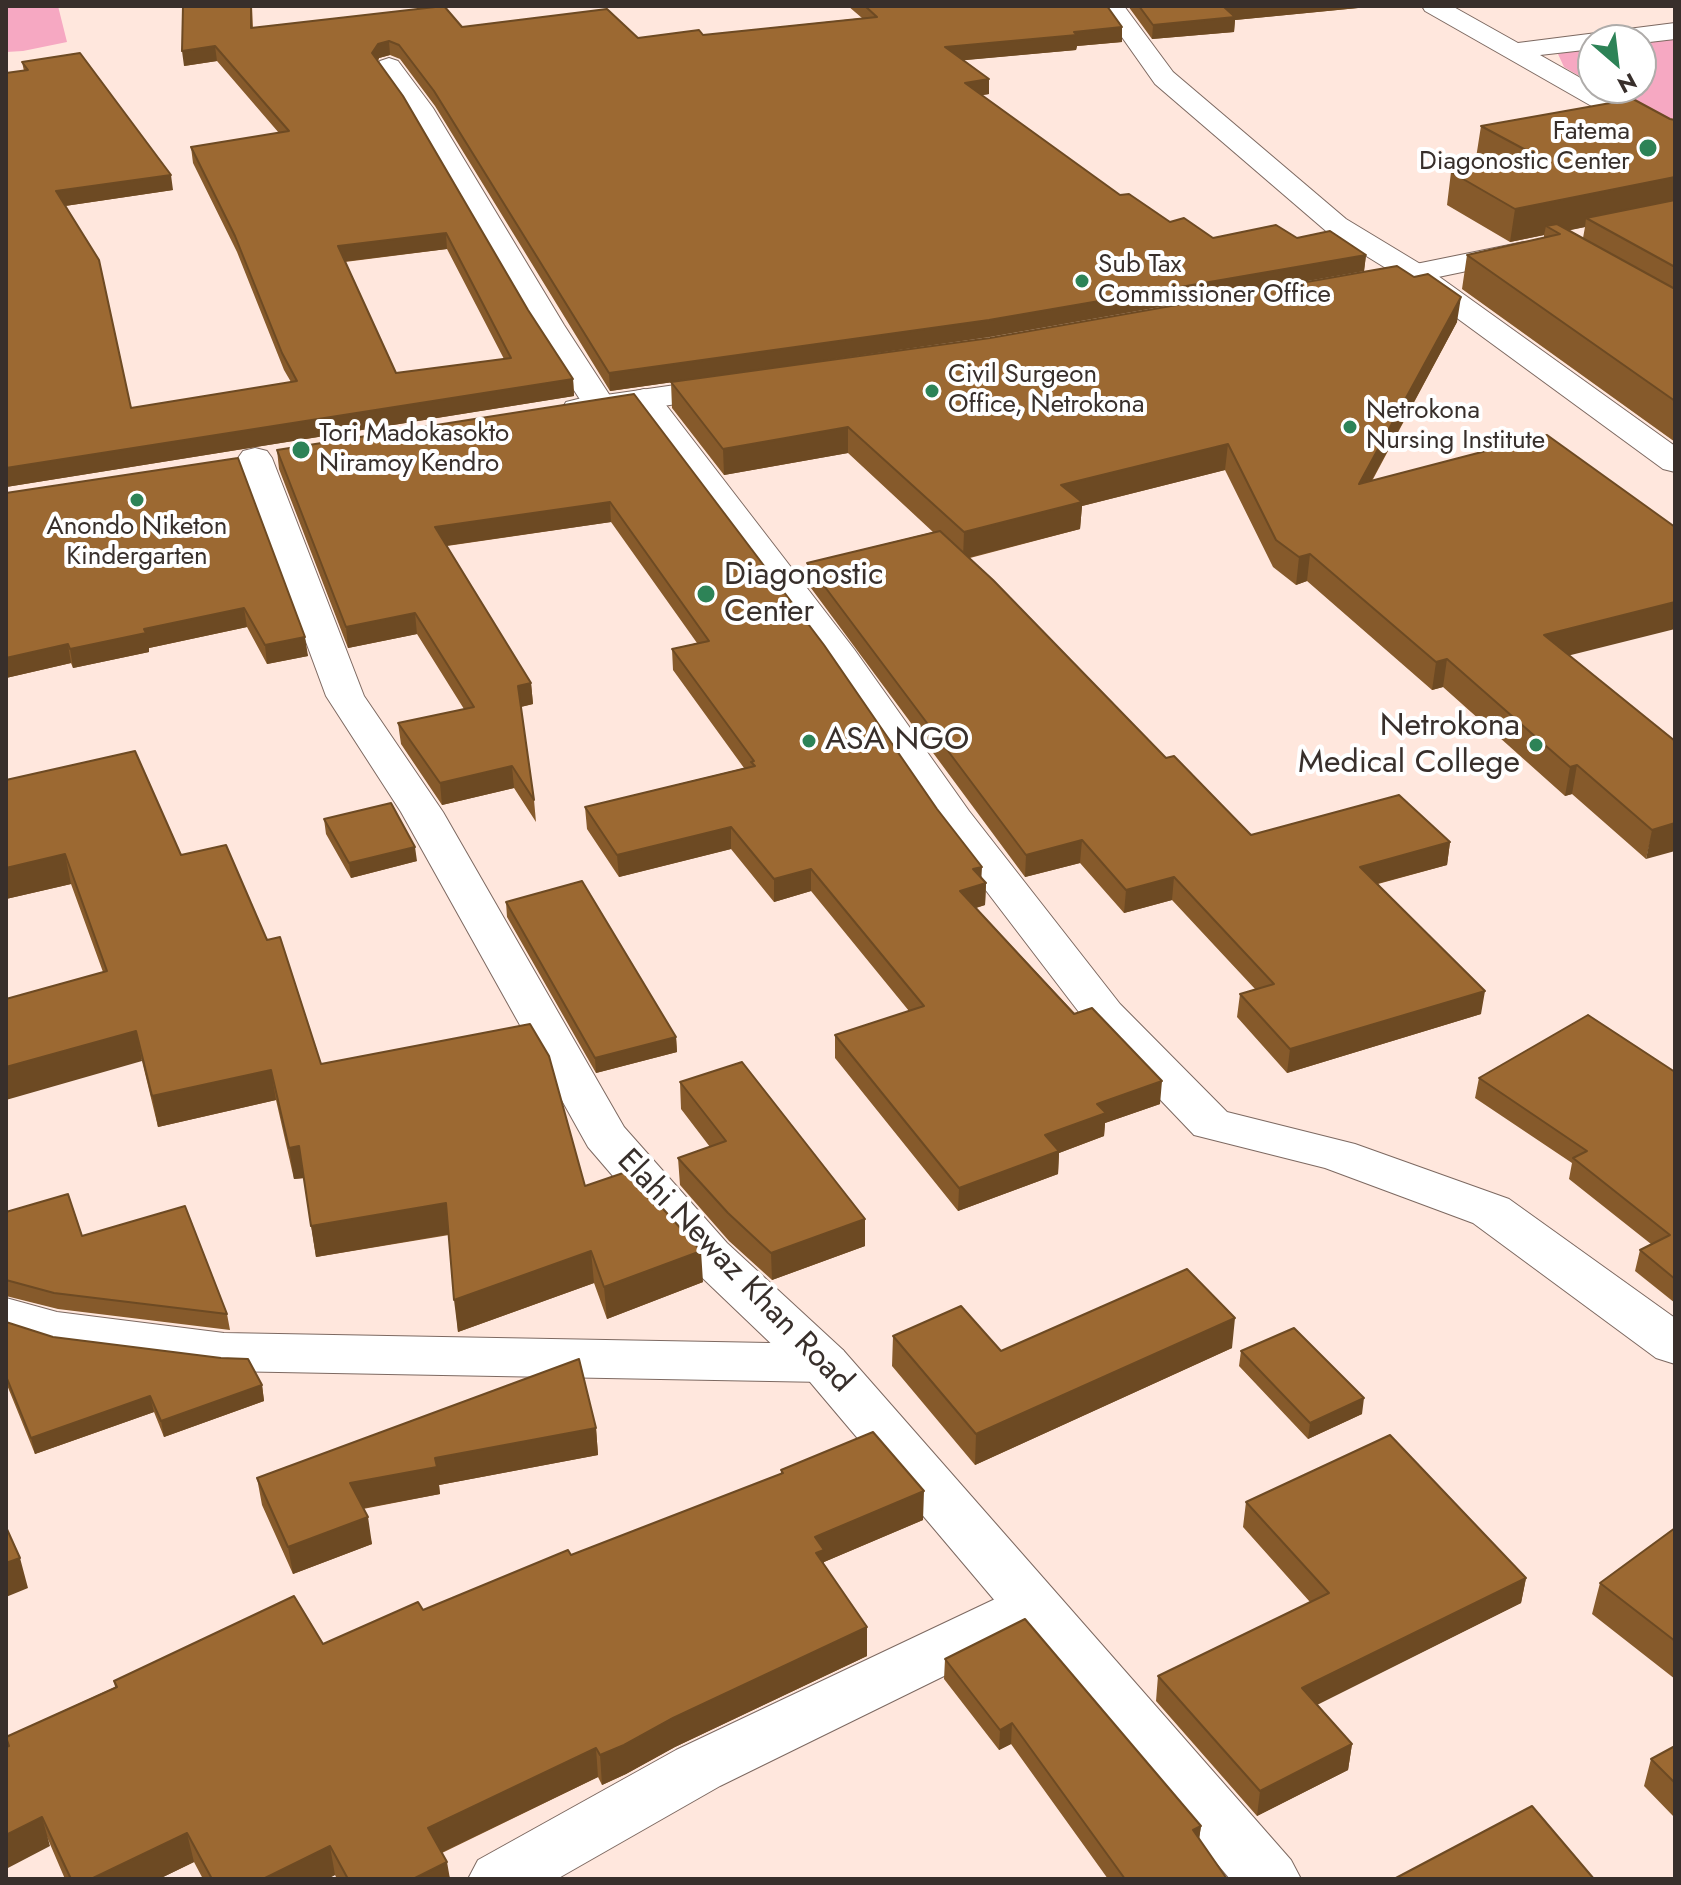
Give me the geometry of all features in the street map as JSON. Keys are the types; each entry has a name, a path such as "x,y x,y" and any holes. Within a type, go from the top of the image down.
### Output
{"street":[{"path":"1112,6 1164,78 1336,225 1416,274 1675,462"},
{"path":"1434,6 1675,142"},
{"path":"1513,51 1577,43"},
{"path":"389,66 420,108 548,325 600,405"},
{"path":"1325,290 1552,245"},
{"path":"553,413 754,383"},
{"path":"644,399 841,657 954,820 1104,1014 1211,1124 1338,1155 1491,1211 1675,1345"},
{"name":"Elahi Newaz Khan Road","path":"255,458 345,696 422,812 605,1136 709,1255 824,1363 1269,1879"},
{"path":"6,1316 57,1331 224,1352 824,1363"},
{"path":"500,1879 698,1768 1032,1607"}],"shaded area":[{"path":"6,6 58,6 67,42 6,52"},
{"path":"1675,38 1675,131 1627,104 1657,104 1657,40"},
{"path":"1577,49 1577,75 1564,67 1558,54"}],"building":[{"path":"183,6 251,6 251,28 444,6 462,27 607,9 638,38 699,30 703,35 877,17 865,6 1107,6 1122,27 1074,32 1077,35 945,47 989,79 965,83 1120,195 1129,194 1170,222 1184,218 1213,238 1276,225 1297,238 1330,231 1366,255 989,320 609,373 434,91 399,45 389,41 378,44 372,53 403,96 528,310 573,379 6,468 6,73 28,70 22,62 80,53 171,175 56,191 99,260 131,408 297,381 282,353 235,236 191,147 289,131 215,46 182,51","holes":["446,233 511,358 396,373 338,246"]},
{"path":"1139,6 1235,6 1224,7 1235,17 1153,25"},
{"path":"1605,104 1642,104 1675,120 1675,177 1515,209 1451,172 1535,155 1481,126"},
{"path":"1675,200 1675,267 1586,218"},
{"path":"1557,224 1675,289 1675,401 1467,255 1560,234 1546,226"},
{"path":"1397,266 1414,277 1428,274 1461,297 1359,484 1547,435 1675,527 1675,602 1544,635 1675,741 1675,823 1652,830 1577,765 1570,767 1447,659 1436,662 1310,554 1299,557 1276,540 1228,444 1061,485 1082,502 964,532 848,427 723,449 671,382 990,338"},
{"path":"634,394 824,645 937,809 982,867 973,869 986,883 960,891 1074,1014 1092,1008 1162,1081 1097,1104 1106,1113 1045,1135 1059,1151 959,1188 835,1035 924,1006 811,869 774,879 731,827 617,855 585,807 755,766 672,649 709,641 610,502 435,527 531,683 518,686 534,800 512,766 440,783 398,723 474,707 415,613 346,627 277,450"},
{"path":"238,458 305,637 265,645 244,608 144,629 146,633 70,649 68,644 6,658 6,493"},
{"path":"940,531 993,580 1166,758 1174,756 1251,835 1399,795 1450,842 1360,867 1485,991 1290,1049 1240,994 1274,984 1174,877 1126,890 1082,840 1026,855 807,563"},
{"path":"135,751 181,855 226,845 267,940 280,937 321,1064 530,1024 549,1056 585,1186 629,1171 701,1251 604,1287 591,1251 454,1300 446,1203 311,1226 299,1146 289,1148 271,1070 152,1096 136,1031 6,1067 6,999 107,971 65,854 6,868 6,780"},
{"path":"391,803 415,847 349,863 324,819"},
{"path":"582,881 676,1037 595,1058 506,902"},
{"path":"1588,1015 1675,1072 1675,1279 1640,1250 1670,1235 1573,1158 1587,1151 1479,1078"},
{"path":"742,1062 865,1219 771,1253 728,1213 678,1158 726,1141 680,1082"},
{"path":"68,1194 82,1236 185,1206 227,1314 54,1293 6,1280 6,1212"},
{"path":"1187,1269 1235,1318 976,1434 893,1336 961,1306 1001,1351"},
{"path":"6,1322 53,1337 248,1359 262,1385 161,1421 150,1396 31,1438 6,1376"},
{"path":"1294,1328 1364,1398 1310,1423 1241,1351"},
{"path":"579,1359 596,1428 435,1458 437,1467 350,1483 368,1517 288,1547 257,1478"},
{"path":"873,1432 924,1491 815,1537 824,1550 816,1553 867,1627 673,1718 624,1745 600,1755 596,1748 428,1828 447,1862 413,1879 348,1879 330,1846 263,1879 212,1879 187,1833 91,1879 71,1879 42,1817 6,1835 6,1747 9,1746 6,1737 117,1687 114,1681 294,1596 323,1644 418,1602 423,1610 568,1550 571,1555 783,1473 781,1470"},
{"path":"1390,1435 1526,1578 1302,1688 1352,1744 1260,1791 1158,1676 1329,1593 1246,1502"},
{"path":"6,1527 20,1558 6,1563"},
{"path":"1675,1528 1675,1641 1600,1583"},
{"path":"1025,1619 1201,1826 1193,1830 1227,1879 1125,1879 1012,1723 1000,1730 945,1659"},
{"path":"1675,1746 1675,1783 1651,1759"},
{"path":"1532,1806 1594,1879 1394,1879"}],"place":[{"name":"Fatema Diagonostic Center","path":"1648,148"},
{"name":"Sub Tax Commissioner Office","path":"1082,281"},
{"name":"Civil Surgeon Office, Netrokona","path":"932,391"},
{"name":"Netrokona Nursing Institute","path":"1350,427"},
{"name":"Tori Madokasokto Niramoy Kendro","path":"301,450"},
{"name":"Anondo Niketon Kindergarten","path":"137,500"},
{"name":"Diagonostic Center","path":"706,594"},
{"name":"ASA NGO","path":"809,741"},
{"name":"Netrokona Medical College","path":"1536,745"}]}
